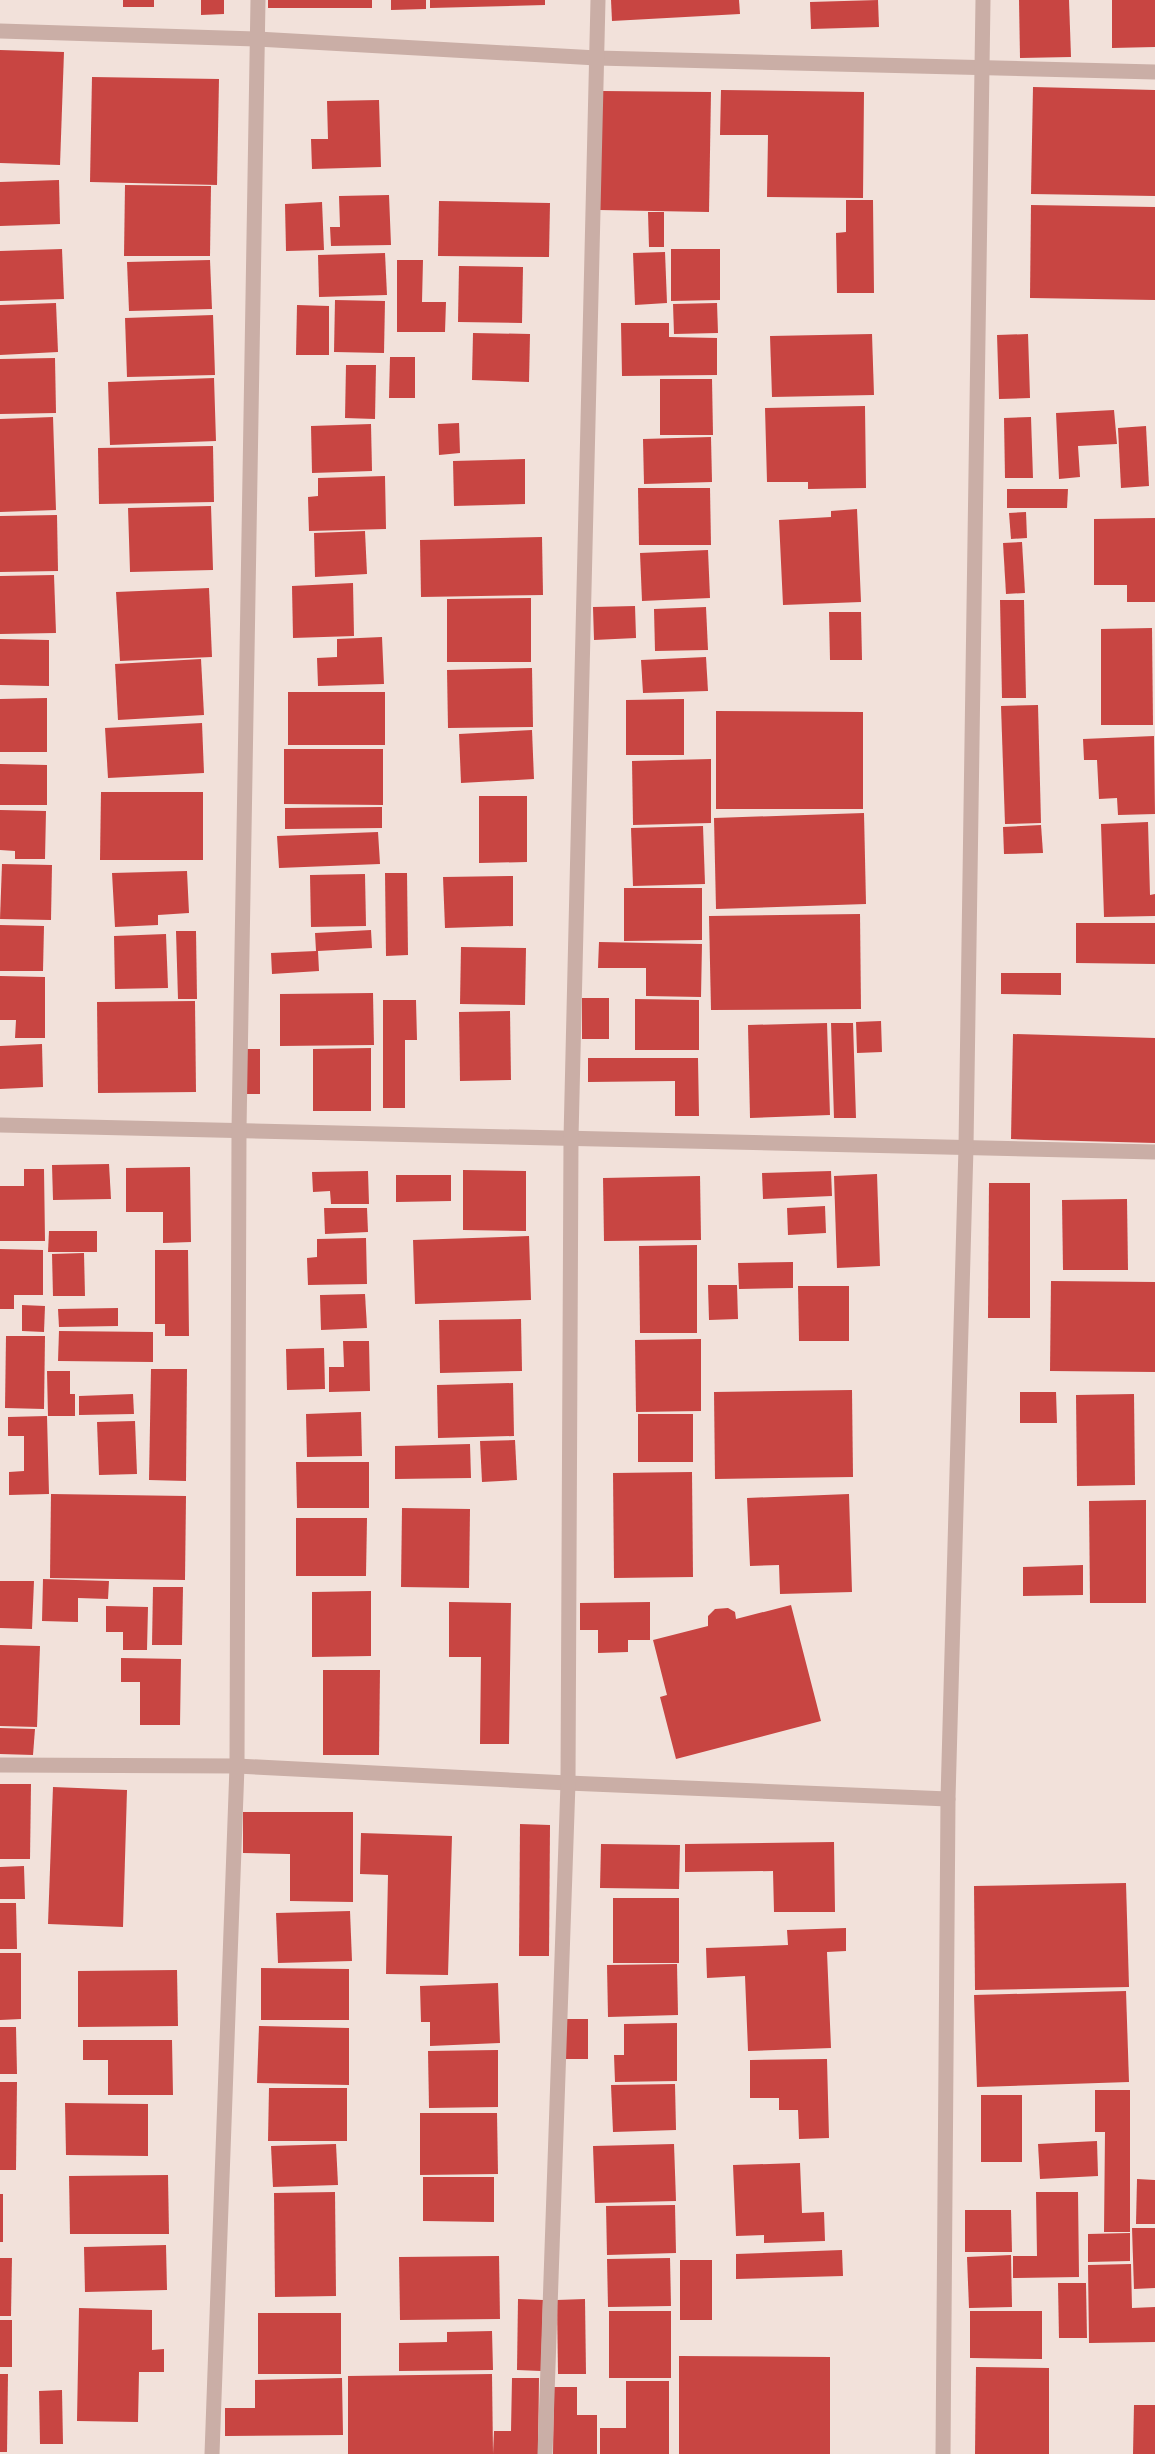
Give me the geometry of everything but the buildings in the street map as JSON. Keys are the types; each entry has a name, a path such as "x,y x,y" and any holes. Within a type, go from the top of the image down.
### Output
{"street":[{"path":"212,2454 237,1766 238,1130 258,0"},
{"path":"545,2454 568,1783 571,1138 598,0"},
{"path":"943,2454 948,1799 966,1147 983,0"},
{"path":"0,31 257,39 597,58 1155,72"},
{"path":"0,1125 1155,1152"},
{"path":"0,1765 237,1766 948,1799"}]}
